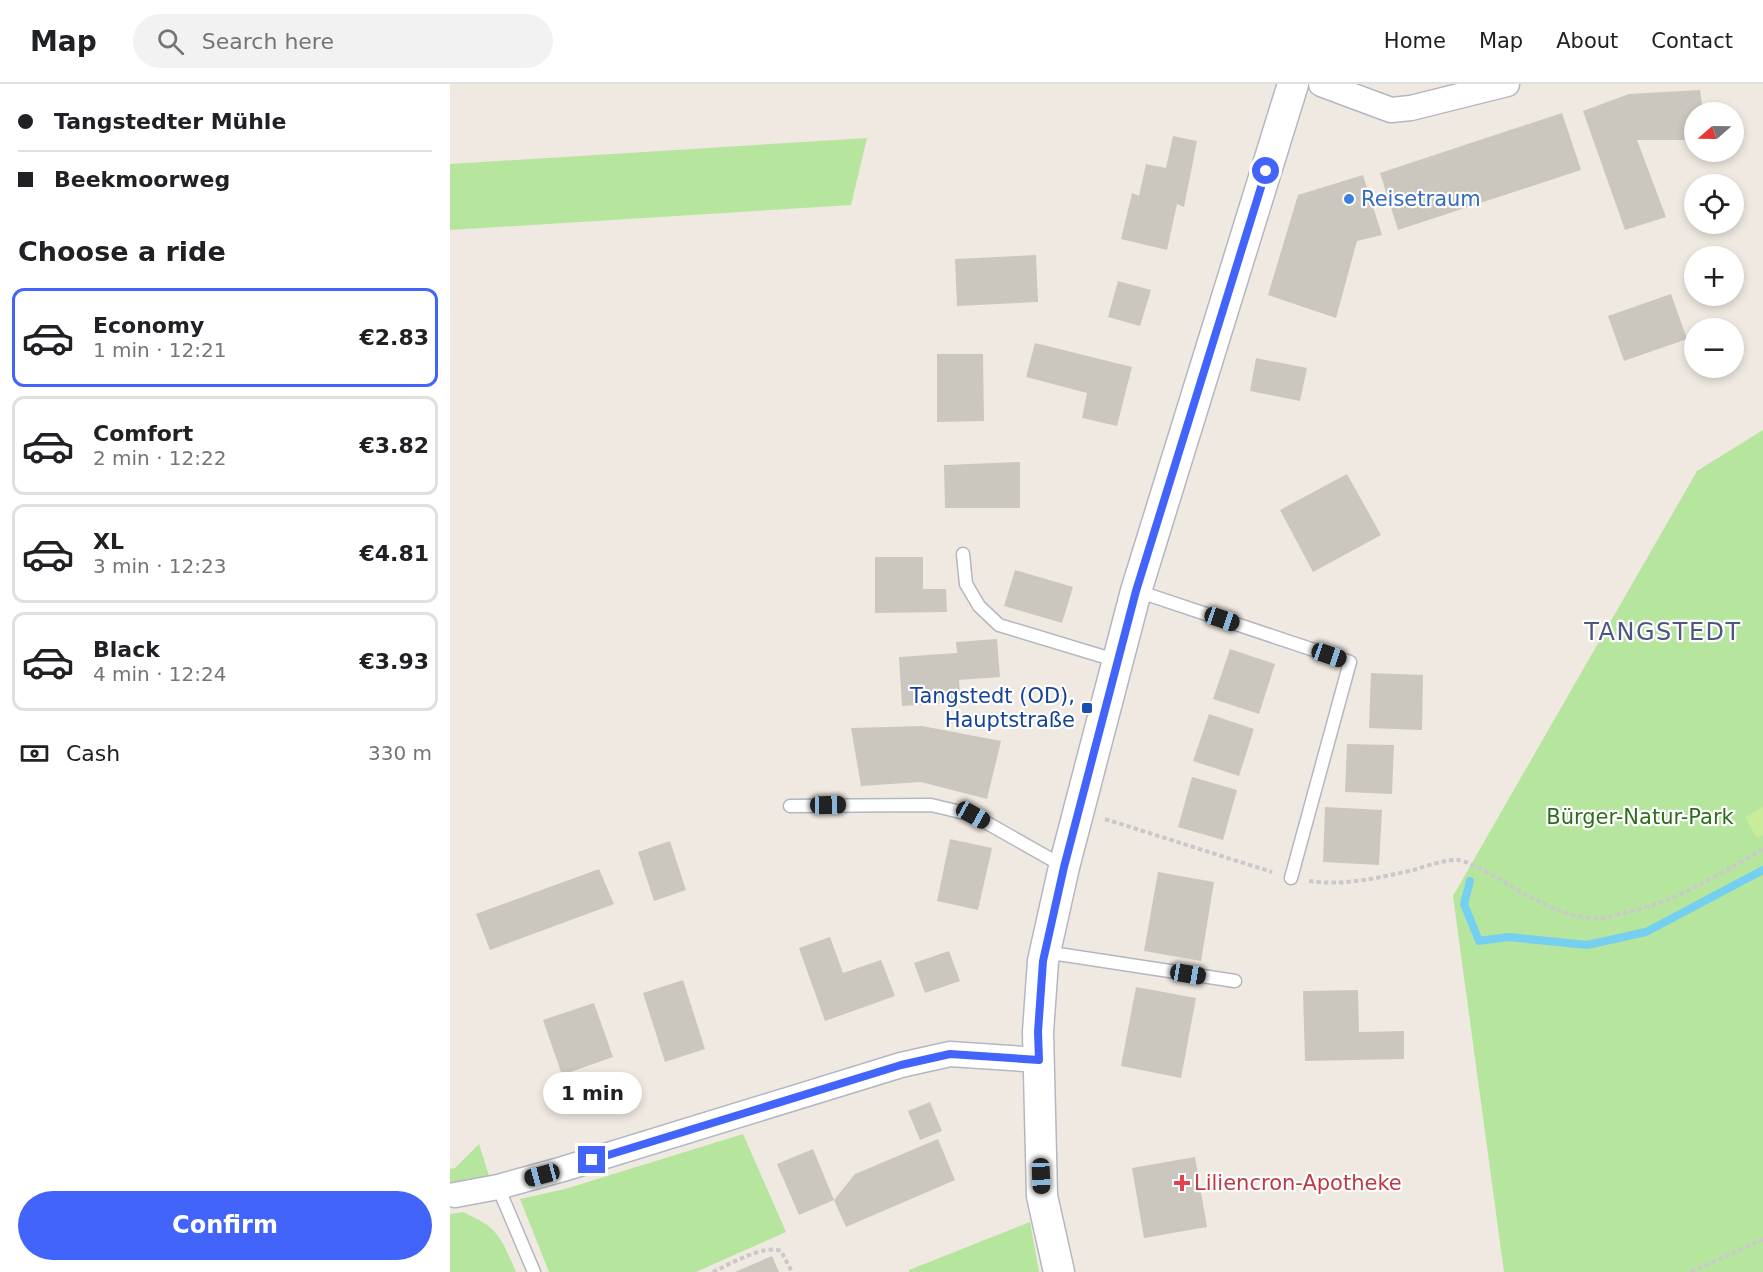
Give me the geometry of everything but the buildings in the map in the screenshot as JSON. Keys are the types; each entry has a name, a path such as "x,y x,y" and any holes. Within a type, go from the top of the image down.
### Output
{"street":[{"path":"1059,1272 1042,1196 1038,1032 1046,952 1064,867 1136,591 1293,84"},
{"path":"1321,84 1391,110 1411,108 1507,84"},
{"path":"455,1195 498,1187 564,1169 901,1065 950,1054 1039,1060"}],"lane":[{"path":"963,554 966,584 979,606 999,625 1118,662"},
{"path":"1136,591 1350,662 1291,878"},
{"path":"790,806 931,805 973,815 1064,867"},
{"path":"1046,952 1235,981"},
{"path":"498,1187 534,1272"}],"path":[{"path":"1078,811 1291,878 1320,883 1350,882 1387,876 1443,861 1460,860 1544,904 1572,915 1600,918 1642,910 1675,897 1763,849"},
{"path":"1691,1272 1763,1239"},
{"path":"713,1272 763,1250 774,1248 781,1251 792,1272"}],"green space":[{"path":"867,138 851,205 450,230 450,164"},
{"name":"Bürger-Natur-Park","path":"1763,430 1763,1272 1504,1272 1453,896 1697,471"},
{"path":"1763,807 1763,835 1757,838 1745,817"},
{"path":"743,1134 786,1232 696,1272 549,1272 520,1199 565,1189"},
{"path":"479,1144 490,1179 450,1186 450,1169 455,1168"},
{"path":"463,1212 492,1229 502,1242 516,1272 450,1272 450,1214"},
{"path":"1030,1222 1039,1272 909,1272 909,1270"}],"waterway":[{"path":"1470,881 1464,904 1479,941 1508,937 1587,945 1646,932 1763,870"}],"place":[{"name":"Reisetraum","path":"1349,199"},
{"name":"Tangstedt (OD), Hauptstraße","path":"1087,708"},
{"name":"Liliencron-Apotheke","path":"1182,1183"}],"district":[{"name":"TANGSTEDT","path":"1663,632"}],"route":[{"path":"592,1160 901,1065 950,1054 1039,1060 1038,1032 1043,961 1064,867 1136,591 1266,171"}]}
